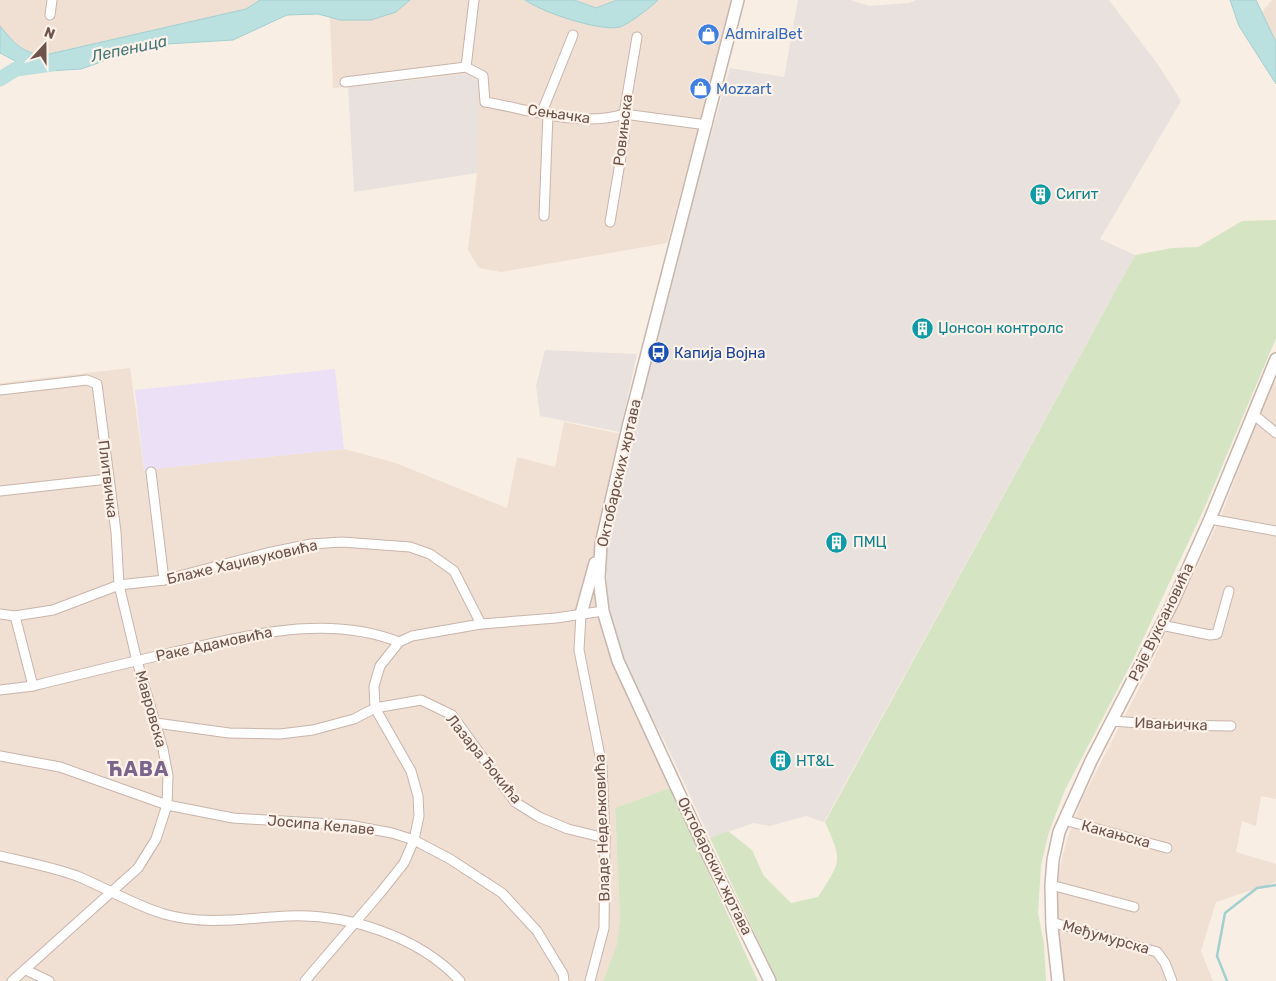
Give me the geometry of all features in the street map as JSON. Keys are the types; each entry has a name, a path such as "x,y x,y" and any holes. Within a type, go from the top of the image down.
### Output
{"street":[{"path":"50,15 52,0"},
{"path":"345,82 466,66 474,0"},
{"name":"Октобарских жртава","path":"738,0 647,351 601,544 599,578 602,611 618,661 705,849 770,981"},
{"path":"544,216 545,113 573,36"},
{"name":"Ровињска","path":"610,222 624,139 624,114 637,37"},
{"name":"Сењачка","path":"466,66 483,76 485,102 589,120 611,118 624,114 707,125"},
{"name":"Раје Вуксановића","path":"1058,981 1051,922 1051,885 1053,860 1064,820 1111,721 1161,625 1210,520 1276,359"},
{"name":"Плитвичка","path":"0,390 87,380 97,384 116,532 119,585"},
{"path":"1253,414 1276,433"},
{"path":"151,472 164,580"},
{"path":"0,491 108,479"},
{"path":"1210,520 1276,531"},
{"name":"Блаже Хаџивуковића","path":"0,614 15,616 53,610 119,585 164,580 311,544 342,542 410,547 430,554 454,572 481,624"},
{"path":"581,614 601,544"},
{"name":"Мавровска","path":"12,981 138,868 156,839 167,805 168,776 156,724 136,661 119,585"},
{"path":"1161,625 1210,635 1217,634 1229,591"},
{"path":"305,981 404,863 414,840 419,816 418,796 411,771 375,708 374,686 380,666 399,642 412,636 481,624 602,611"},
{"name":"Владе Недељковића","path":"581,614 579,650 602,766 605,838 604,928 590,981"},
{"path":"15,616 33,686"},
{"name":"Раке Адамовића","path":"0,690 33,686 287,628 354,629 378,633 399,642"},
{"name":"Лазара Ђокића","path":"156,724 229,733 280,734 313,730 354,720 375,708 421,700 452,715 514,802 538,817 568,829 605,838"},
{"name":"Ивањичка","path":"1111,721 1170,725 1231,726"},
{"name":"Јосипа Келаве","path":"0,756 60,767 167,805 232,818 349,825 392,833 414,840 450,859 502,893 537,931 563,974 564,981"},
{"name":"Какањска","path":"1064,820 1167,848"},
{"path":"0,856 48,867 164,914 207,921 311,915 355,922 391,936 439,960 460,981"},
{"path":"1051,885 1134,907"},
{"name":"Међумурска","path":"1051,922 1157,952 1166,963 1172,981"},
{"path":"26,970 50,981"}],"shaded area":[{"path":"0,0 260,0 246,9 45,55 31,55 10,38 0,26"},
{"path":"410,0 525,0 535,7 620,27 658,0 733,0 667,243 501,272 479,268 468,250 477,173 468,74 333,88 330,17 340,20 396,12"},
{"path":"574,0 617,0 596,8"},
{"path":"798,0 851,0 869,6 909,3 916,0 1109,0 1159,66 1181,101 1100,239 1135,255 824,822 806,816 770,826 754,823 710,838 664,740 633,685 617,643 608,610 605,543 614,498 679,247 730,68 784,77"},
{"path":"1272,0 1276,0 1276,50 1262,12"},
{"path":"468,74 478,80 477,173 354,192 348,87"},
{"path":"545,350 637,354 620,432 540,416 536,386"},
{"path":"130,368 144,470 344,449 393,462 507,508 517,457 555,467 564,422 626,435 600,587 670,788 615,808 620,917 617,944 603,981 0,981 0,383"},
{"path":"335,369 344,449 144,470 135,390"},
{"path":"1276,370 1276,799 1261,796 1256,826 1242,821 1236,852 1276,864 1276,882 1216,902 1201,951 1213,981 1064,981 1056,920 1059,872 1067,839 1083,797 1150,667 1221,516"}],"green space":[{"path":"1276,220 1276,338 1204,509 1133,660 1065,790 1049,832 1041,865 1038,913 1044,944 1046,981 777,981 710,838 728,831 752,850 764,876 791,903 818,897 831,876 837,861 835,846 825,822 1135,255 1172,248 1198,247 1242,221"},
{"path":"670,788 758,981 603,981 617,944 620,917 615,808"}],"water":[{"path":"260,0 410,0 396,12 371,20 340,20 318,14 287,15 233,40 149,45 81,69 32,72 31,63 23,65 0,53 0,26 14,42 25,50 45,55 246,9"},
{"path":"525,0 574,0 596,8 617,0 658,0 629,22 620,27 611,28 571,20 544,10"},
{"path":"1230,0 1256,0 1276,42 1276,84 1239,26"}],"waterway":[{"name":"Лепеница","path":"23,63 28,66"},
{"name":"Лепеница","path":"0,79 16,69 52,64"},
{"path":"1227,981 1217,956 1225,913 1257,888 1276,885"}],"place":[{"name":"AdmiralBet","path":"709,34"},
{"name":"Mozzart","path":"700,89"},
{"name":"Сигит","path":"1040,194"},
{"name":"Џонсон контролс","path":"922,328"},
{"name":"Капија Војна","path":"658,353"},
{"name":"ПМЦ","path":"837,542"},
{"name":"HT&L","path":"780,761"}],"district":[{"name":"ЋАВА","path":"138,769"}]}
